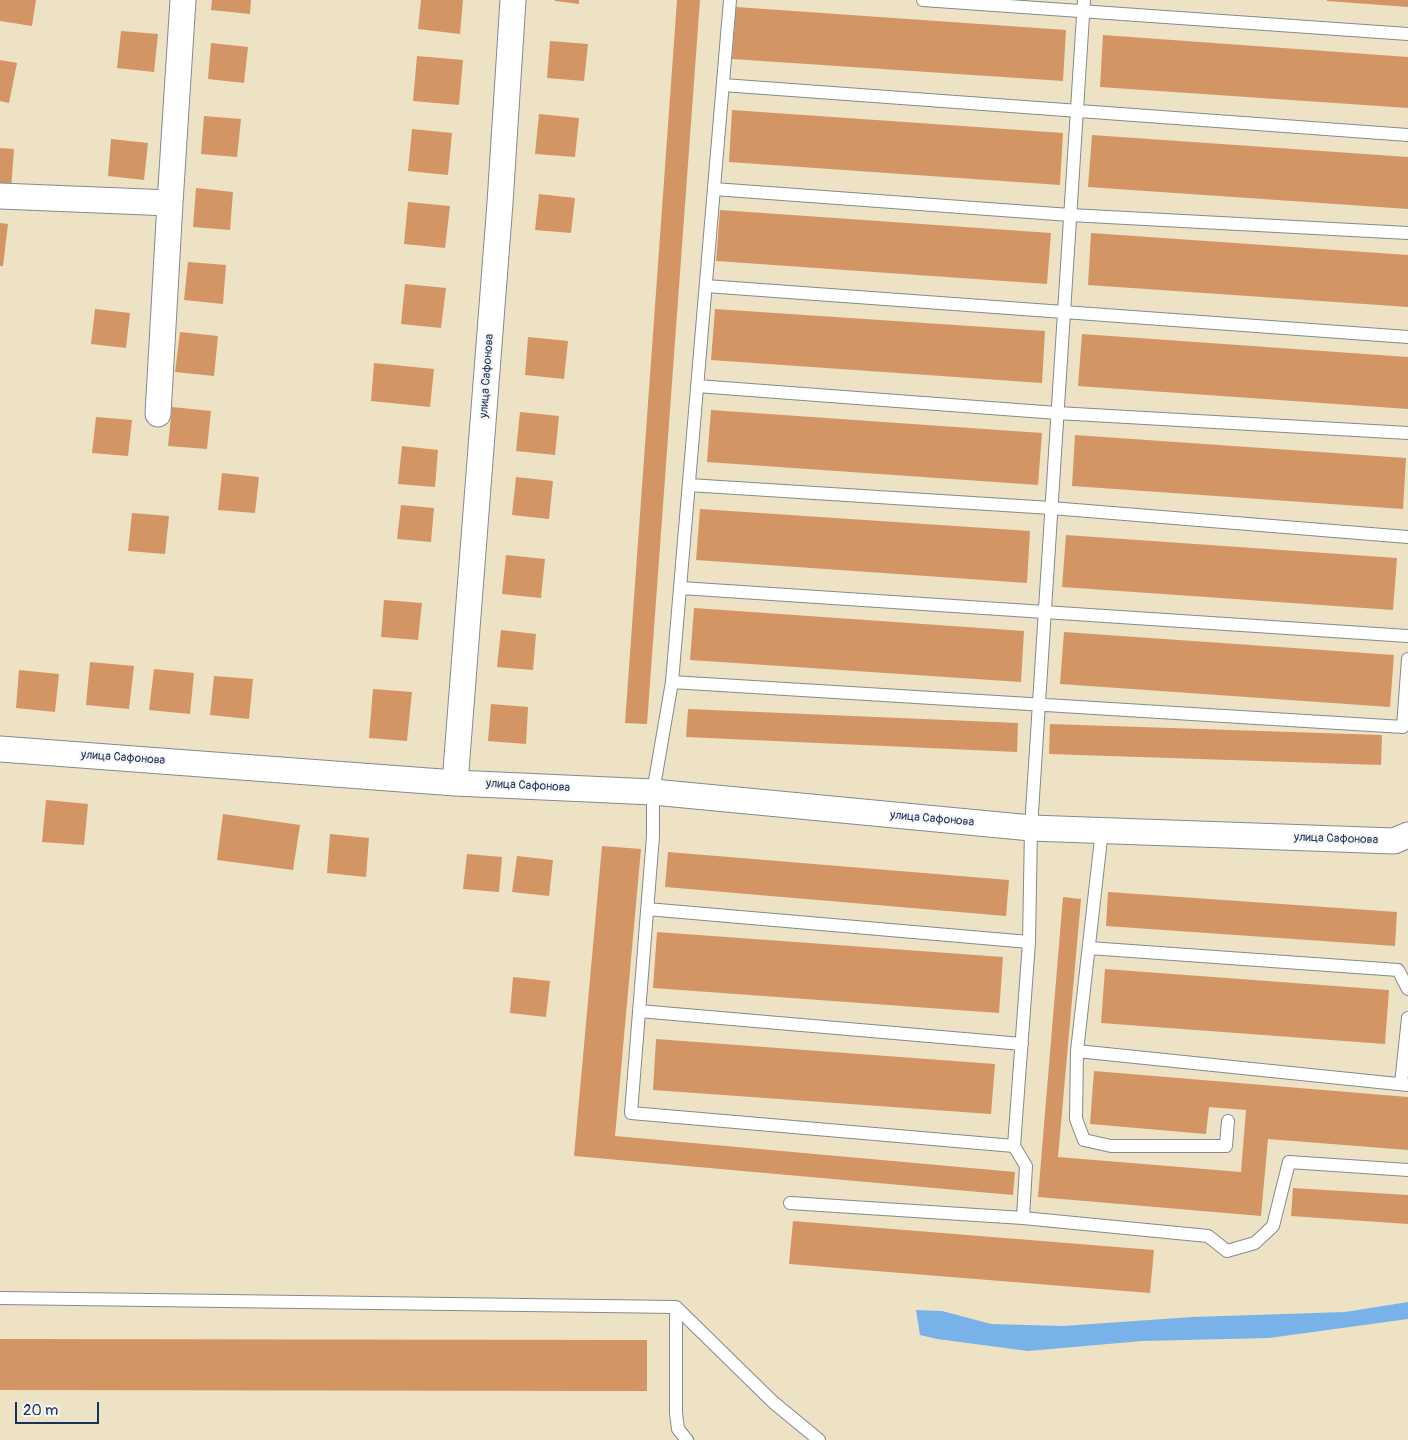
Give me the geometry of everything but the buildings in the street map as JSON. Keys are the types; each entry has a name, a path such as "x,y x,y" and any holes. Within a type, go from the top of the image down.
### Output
{"street":[{"path":"158,414 182,0"},
{"name":"улица Сафонова","path":"455,783 500,203 513,0"},
{"path":"0,196 170,203"},
{"name":"улица Сафонова","path":"0,750 455,783 653,792 1031,828 1394,841 1408,835"}],"lane":[{"path":"730,0 672,682 653,792 653,836 630,1113 1014,1146"},
{"path":"922,0 1083,6 1408,34"},
{"path":"1023,1218 1026,1166 1014,1146 1029,942 1031,828 1083,6"},
{"path":"723,85 1408,136"},
{"path":"714,189 1070,215 1408,233"},
{"path":"706,286 1408,337"},
{"path":"697,386 1057,413 1408,433"},
{"path":"689,485 1051,508 1408,537"},
{"path":"681,588 1408,636"},
{"path":"672,682 1403,727 1408,659"},
{"path":"1102,830 1077,1051 1076,1119 1084,1140 1111,1146 1226,1146 1228,1121"},
{"path":"647,909 1029,942"},
{"path":"1089,948 1398,970 1408,989"},
{"path":"638,1012 1022,1044"},
{"path":"1077,1051 1404,1085 1408,1018"},
{"path":"790,1204 1023,1218 1208,1236 1227,1251 1255,1243 1273,1226 1289,1162 1408,1170"},
{"path":"0,1298 676,1306 773,1402 819,1440"},
{"path":"676,1306 676,1413 678,1429 687,1440"}],"water":[{"path":"1408,1302 1408,1319 1269,1338 1142,1341 1028,1351 920,1335 916,1310 942,1311 991,1324 1063,1326 1192,1317 1345,1312"}]}
